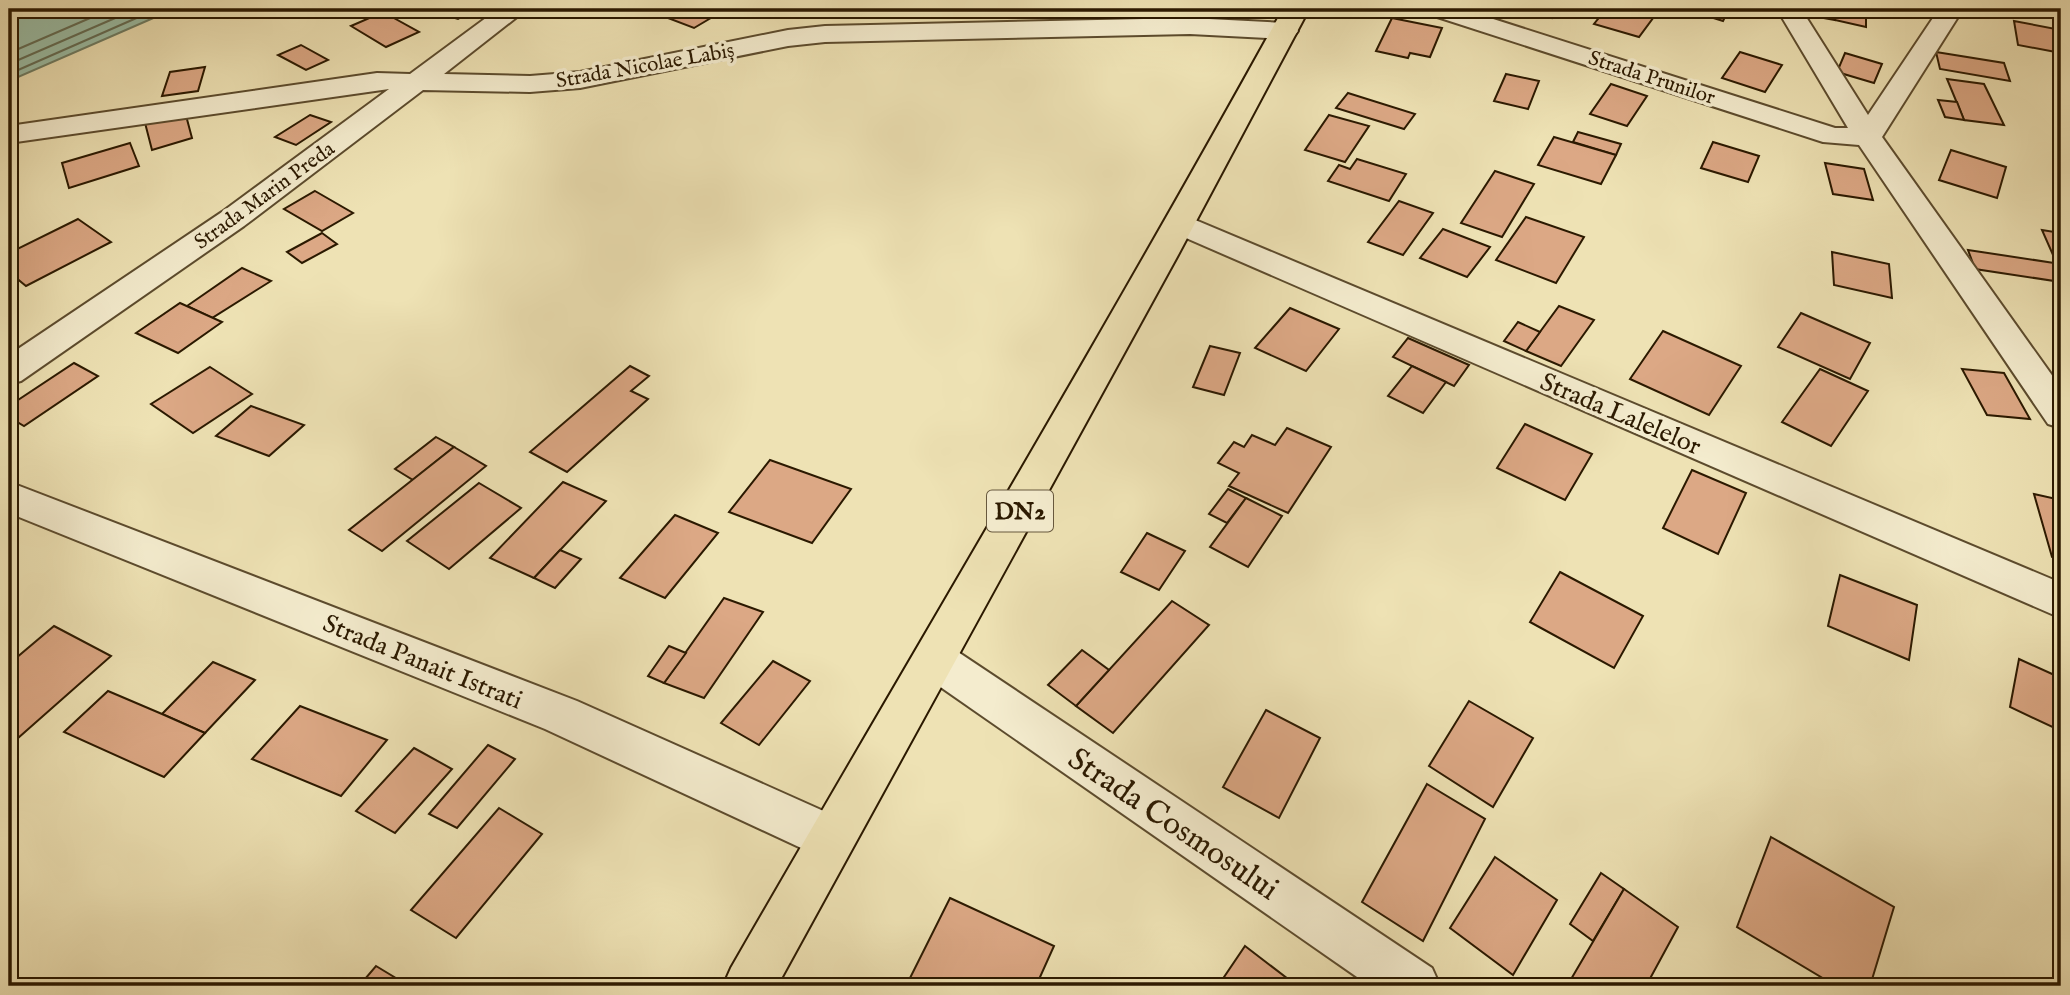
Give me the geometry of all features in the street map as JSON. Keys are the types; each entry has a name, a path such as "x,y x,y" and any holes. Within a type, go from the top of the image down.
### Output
{"highway":[{"name":"DN2","path":"748,986 1035,486 1181,224 1290,20"}],"street":[{"name":"Strada Marin Preda","path":"9,372 233,219 514,9"},
{"name":"Strada Prunilor","path":"1437,9 1833,135 1868,138"},
{"path":"1789,9 1868,138 2061,415"},
{"path":"1868,138 1951,9"},
{"name":"Strada Nicolae Labiș","path":"9,134 377,80 530,84 580,80 788,38 825,34 1190,26 1290,20"},
{"name":"Strada Lalelelor","path":"1181,224 2061,601"},
{"name":"Strada Panait Istrati","path":"9,497 561,715 831,838"},
{"name":"Strada Cosmosului","path":"934,659 1414,986"}],"water":[{"path":"9,9 174,9 9,81"}],"building":[{"path":"426,9 475,9 458,19"},
{"path":"726,9 694,28 647,10"},
{"path":"1518,9 1559,9 1552,18"},
{"path":"1606,9 1637,9 1656,14 1639,37 1594,24"},
{"path":"1685,9 1729,9 1723,21"},
{"path":"1812,9 1836,9 1835,20 1812,16"},
{"path":"1836,9 1866,9 1866,27 1835,20"},
{"path":"383,12 419,32 386,47 351,26"},
{"path":"1392,18 1442,28 1430,57 1410,53 1408,58 1376,51"},
{"path":"2014,21 2061,30 2061,53 2018,45"},
{"path":"301,45 328,60 306,70 278,55"},
{"path":"1740,52 1782,65 1765,92 1722,78"},
{"path":"1936,52 2004,63 2010,81 1940,69"},
{"path":"1845,53 1882,64 1874,83 1837,72"},
{"path":"205,67 198,91 162,96 170,72"},
{"path":"1506,74 1539,81 1528,109 1494,101"},
{"path":"1947,79 1984,84 2004,125 1964,120"},
{"path":"1611,84 1647,96 1627,126 1590,114"},
{"path":"1348,93 1415,114 1404,129 1336,108"},
{"path":"1938,100 1957,102 1964,120 1945,117"},
{"path":"184,108 192,138 152,150 144,119"},
{"path":"310,115 331,122 296,145 275,137"},
{"path":"1329,115 1369,126 1345,162 1305,150"},
{"path":"1578,132 1621,144 1616,155 1573,142"},
{"path":"1554,137 1616,155 1601,184 1538,165"},
{"path":"1713,142 1759,156 1748,182 1701,168"},
{"path":"130,143 139,166 69,188 62,163"},
{"path":"1951,150 2006,167 1997,198 1939,180"},
{"path":"1357,159 1406,174 1389,201 1328,181 1339,165 1350,169"},
{"path":"1825,163 1864,169 1873,200 1833,194"},
{"path":"1495,171 1534,184 1502,237 1461,223"},
{"path":"315,191 353,213 322,231 284,209"},
{"path":"1399,201 1433,213 1403,255 1368,242"},
{"path":"1526,217 1584,237 1556,283 1496,260"},
{"path":"78,219 111,242 26,286 9,272 9,253"},
{"path":"1443,229 1490,247 1467,277 1420,258"},
{"path":"2042,230 2061,233 2061,264 2057,264"},
{"path":"322,233 337,244 302,263 287,252"},
{"path":"1968,250 2061,264 2061,282 1975,269"},
{"path":"1832,252 1889,264 1892,298 1834,285"},
{"path":"242,268 271,281 212,318 187,306"},
{"path":"180,303 222,322 178,353 136,333"},
{"path":"1559,306 1594,320 1561,366 1526,351"},
{"path":"1290,308 1339,329 1306,371 1255,348"},
{"path":"1801,313 1870,343 1850,379 1778,347"},
{"path":"1518,322 1540,332 1526,351 1504,341"},
{"path":"1663,331 1741,366 1709,415 1630,379"},
{"path":"1408,338 1469,365 1454,386 1393,357"},
{"path":"1210,346 1240,353 1224,395 1193,387"},
{"path":"74,363 98,376 24,426 9,417 9,406"},
{"path":"630,366 649,376 631,391 648,399 567,472 530,452"},
{"path":"1412,366 1446,382 1423,413 1388,396"},
{"path":"210,367 252,394 193,433 151,404"},
{"path":"1820,369 1868,391 1831,446 1782,422"},
{"path":"1962,369 2004,373 2030,419 1987,415"},
{"path":"251,406 304,425 269,456 216,436"},
{"path":"1525,424 1592,454 1565,500 1497,468"},
{"path":"1287,428 1331,447 1288,513 1229,486 1239,473 1218,463 1234,442 1244,447 1252,435 1275,445"},
{"path":"436,437 454,447 413,480 395,469"},
{"path":"454,447 486,466 382,551 349,530"},
{"path":"770,460 851,489 812,543 729,512"},
{"path":"1692,470 1746,493 1718,554 1663,528"},
{"path":"563,482 606,501 534,578 490,558"},
{"path":"479,483 521,508 449,569 407,541"},
{"path":"1228,489 1246,498 1227,523 1209,514"},
{"path":"2034,494 2061,500 2061,559 2052,557"},
{"path":"1246,498 1282,516 1248,567 1210,547"},
{"path":"675,515 718,533 665,598 620,578"},
{"path":"1147,533 1185,551 1159,590 1121,572"},
{"path":"560,550 581,559 555,588 534,578"},
{"path":"1560,572 1643,616 1614,668 1530,622"},
{"path":"1840,575 1917,605 1909,660 1828,626"},
{"path":"724,598 763,612 704,698 664,683"},
{"path":"1172,601 1209,625 1113,733 1076,706"},
{"path":"54,626 111,656 9,746 9,664"},
{"path":"669,646 686,653 664,683 648,676"},
{"path":"1082,650 1109,670 1076,706 1048,685"},
{"path":"2019,659 2061,678 2061,731 2010,707"},
{"path":"773,661 810,681 759,745 721,723"},
{"path":"213,662 255,680 205,733 162,714"},
{"path":"108,691 205,733 164,777 64,732"},
{"path":"1469,701 1533,738 1493,807 1429,766"},
{"path":"300,706 387,740 341,796 252,759"},
{"path":"1266,710 1320,738 1279,818 1223,787"},
{"path":"488,745 515,759 457,828 429,814"},
{"path":"414,748 452,769 395,833 356,811"},
{"path":"1427,784 1485,819 1423,941 1362,902"},
{"path":"499,808 542,834 456,938 411,910"},
{"path":"1771,837 1894,907 1870,986 1836,986 1737,927"},
{"path":"1495,857 1557,900 1513,975 1450,928"},
{"path":"1601,873 1624,889 1593,941 1570,924"},
{"path":"1624,889 1678,927 1646,986 1567,986"},
{"path":"950,898 1054,946 1036,986 906,986"},
{"path":"1245,946 1296,985 1218,986"},
{"path":"376,966 409,986 359,986"}]}
